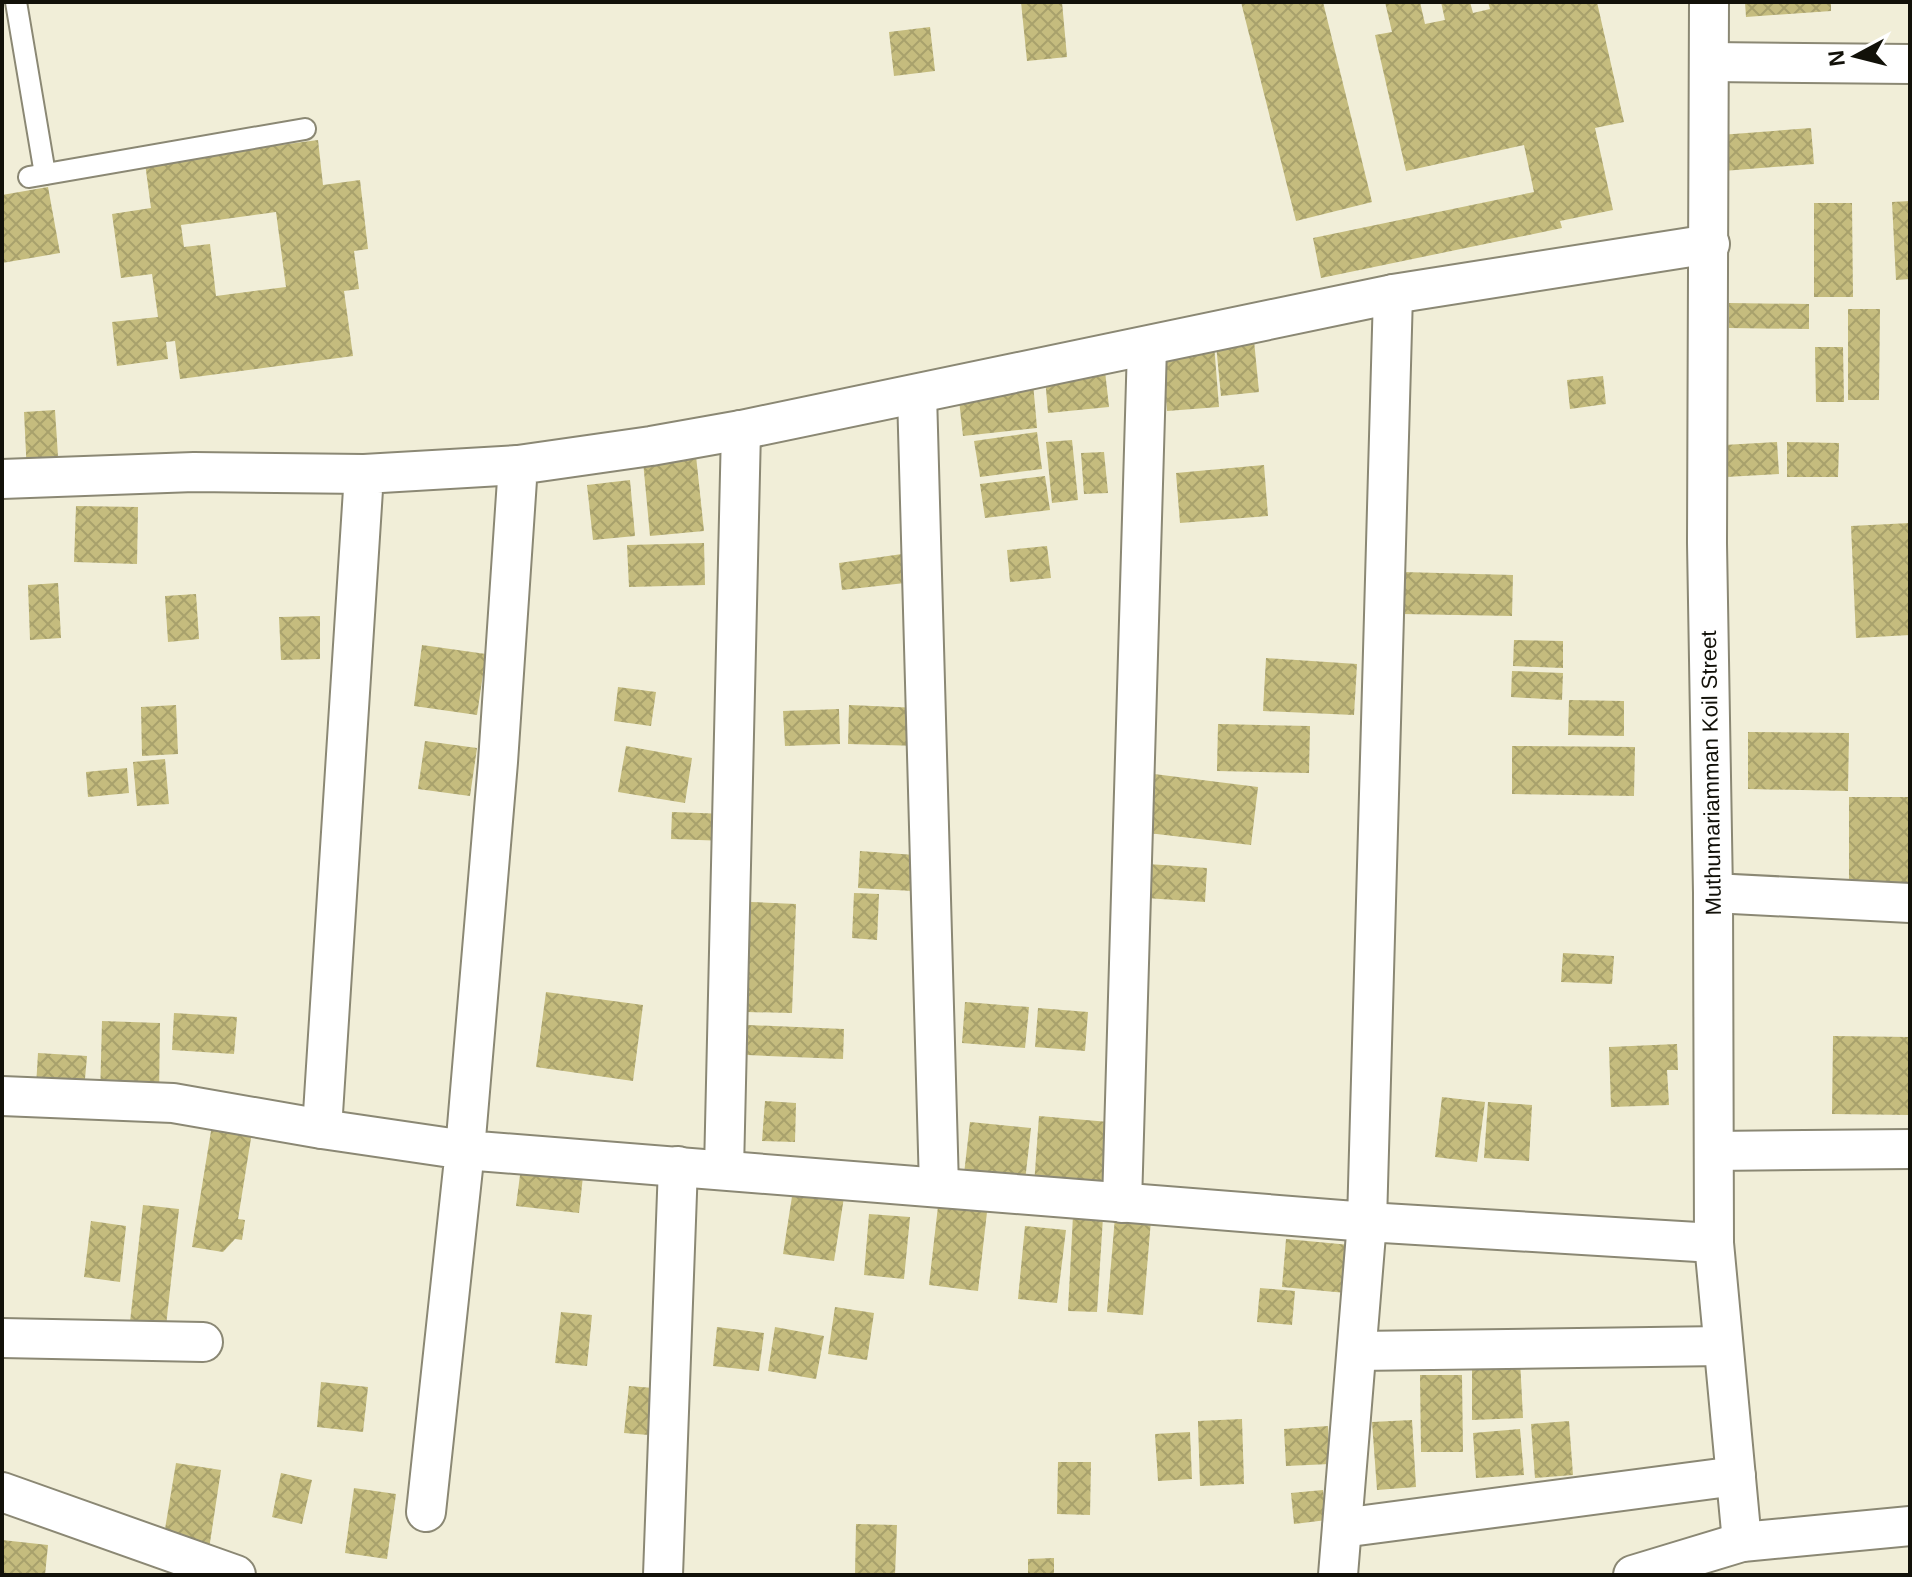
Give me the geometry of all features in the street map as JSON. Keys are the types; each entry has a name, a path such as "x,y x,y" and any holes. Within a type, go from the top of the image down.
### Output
{"street":[{"name":"Muthumariamman Koil Street","path":"1709,2 1707,543 1713,893 1714,1243 1742,1542"},
{"path":"1710,62 1910,64"},
{"path":"2,479 194,472 364,474 518,465 741,430 1393,294 1710,244"},
{"path":"1338,1575 1367,1222 1393,294"},
{"path":"1122,1203 1147,347"},
{"path":"917,394 939,1187"},
{"path":"724,1170 741,430"},
{"path":"426,1512 465,1150 498,762 518,465"},
{"path":"322,1129 364,474"},
{"path":"1713,893 1910,903"},
{"path":"2,1096 173,1103 465,1150 1367,1222 1714,1243"},
{"path":"1714,1151 1910,1149"},
{"path":"663,1575 678,1166"},
{"path":"2,1338 203,1342"},
{"path":"1357,1351 1723,1346"},
{"path":"1342,1528 1736,1476"},
{"path":"2,1492 236,1575"},
{"path":"1633,1575 1742,1542 1910,1526"}],"lane":[{"path":"16,2 37,175 305,129"}],"building":[{"path":"1021,2 1062,2 1067,57 1027,61"},
{"path":"1241,2 1323,2 1372,202 1296,221"},
{"path":"1385,2 1420,2 1425,24 1445,20 1441,2 1470,2 1473,13 1490,9 1488,2 1597,2 1624,122 1595,128 1613,210 1560,221 1562,228 1321,278 1313,238 1534,192 1524,145 1406,171 1375,35 1392,32"},
{"path":"1745,2 1831,2 1831,11 1746,17"},
{"path":"930,27 935,71 894,76 889,32"},
{"path":"1811,128 1814,164 1723,171 1720,135"},
{"path":"318,140 323,185 360,180 368,249 354,251 359,289 344,291 353,356 180,379 175,341 166,342 168,359 117,366 112,322 158,317 152,274 121,278 112,214 151,208 145,163","holes":["276,212 286,287 216,296 210,244 184,247 181,225"]},
{"path":"48,187 60,253 2,263 2,195"},
{"path":"1910,201 1910,279 1896,280 1892,202"},
{"path":"1814,203 1852,203 1853,297 1814,297"},
{"path":"1729,303 1809,304 1809,329 1729,328"},
{"path":"1848,309 1880,309 1879,400 1848,400"},
{"path":"1253,330 1259,392 1221,396 1215,334"},
{"path":"1214,344 1219,407 1167,411 1162,349"},
{"path":"1815,347 1843,347 1844,402 1816,402"},
{"path":"1105,371 1109,407 1048,413 1045,377"},
{"path":"1603,376 1606,404 1570,409 1567,380"},
{"path":"1033,383 1037,428 963,436 958,391"},
{"path":"55,410 59,472 27,474 24,412"},
{"path":"1037,432 1042,469 980,477 974,441"},
{"path":"1072,440 1078,500 1052,503 1046,442"},
{"path":"1777,442 1779,474 1726,477 1724,445"},
{"path":"1787,442 1839,443 1838,477 1787,477"},
{"path":"1104,452 1108,493 1084,494 1081,453"},
{"path":"696,456 704,531 650,536 643,461"},
{"path":"1264,465 1268,516 1180,523 1176,473"},
{"path":"1045,476 1050,510 985,518 980,484"},
{"path":"630,480 635,536 593,540 587,485"},
{"path":"76,506 138,507 137,564 74,562"},
{"path":"1910,523 1910,635 1856,638 1851,526"},
{"path":"704,543 705,585 629,587 627,545"},
{"path":"1047,546 1051,578 1010,582 1007,550"},
{"path":"909,553 914,582 842,590 839,563"},
{"path":"1403,572 1513,575 1512,616 1402,614"},
{"path":"58,583 61,638 30,640 28,585"},
{"path":"196,594 199,639 168,642 165,596"},
{"path":"320,616 320,659 281,660 279,617"},
{"path":"1514,640 1563,641 1563,668 1513,666"},
{"path":"422,645 486,654 477,715 414,706"},
{"path":"1266,658 1357,664 1354,715 1263,711"},
{"path":"1512,671 1563,673 1562,700 1511,697"},
{"path":"618,687 656,692 651,726 614,721"},
{"path":"1569,700 1624,701 1624,736 1568,735"},
{"path":"176,705 178,754 142,756 141,707"},
{"path":"849,705 920,708 920,746 848,744"},
{"path":"839,709 840,744 785,746 783,711"},
{"path":"1218,724 1310,726 1309,773 1217,771"},
{"path":"1748,732 1849,733 1848,791 1748,789"},
{"path":"425,741 477,748 470,796 418,789"},
{"path":"626,746 692,758 685,803 618,792"},
{"path":"1512,746 1635,747 1634,796 1512,794"},
{"path":"165,759 169,804 137,806 133,762"},
{"path":"127,768 129,793 88,797 86,772"},
{"path":"1154,774 1258,787 1251,845 1148,833"},
{"path":"1849,797 1910,797 1910,887 1849,887"},
{"path":"672,812 727,814 727,841 671,839"},
{"path":"860,851 915,855 913,891 858,888"},
{"path":"1148,864 1207,868 1205,902 1146,898"},
{"path":"854,893 879,894 877,940 852,938"},
{"path":"751,902 796,904 792,1013 746,1012"},
{"path":"1563,953 1614,956 1612,984 1561,982"},
{"path":"546,992 643,1005 633,1081 536,1067"},
{"path":"965,1002 1029,1007 1025,1048 962,1043"},
{"path":"1038,1008 1088,1012 1085,1051 1035,1047"},
{"path":"174,1013 237,1017 234,1054 172,1050"},
{"path":"102,1021 160,1023 159,1099 100,1098"},
{"path":"748,1025 844,1029 843,1059 747,1055"},
{"path":"1833,1036 1910,1037 1910,1115 1832,1114"},
{"path":"1677,1044 1678,1070 1667,1070 1669,1105 1611,1107 1609,1047"},
{"path":"38,1053 87,1056 84,1090 36,1087"},
{"path":"1442,1097 1485,1102 1477,1162 1435,1157"},
{"path":"765,1101 796,1103 795,1142 762,1141"},
{"path":"1488,1102 1532,1105 1529,1161 1484,1158"},
{"path":"1039,1116 1109,1122 1104,1190 1034,1185"},
{"path":"970,1122 1031,1128 1025,1181 964,1174"},
{"path":"212,1125 252,1132 238,1219 245,1220 242,1240 235,1239 223,1252 192,1247"},
{"path":"522,1160 584,1167 579,1213 516,1206"},
{"path":"793,1190 844,1197 834,1261 783,1254"},
{"path":"143,1205 179,1209 166,1326 130,1322"},
{"path":"938,1206 987,1212 978,1291 929,1285"},
{"path":"869,1214 910,1217 904,1279 864,1275"},
{"path":"1073,1215 1103,1217 1097,1312 1068,1311"},
{"path":"1115,1217 1151,1220 1143,1315 1107,1312"},
{"path":"91,1221 126,1226 120,1282 84,1277"},
{"path":"1025,1226 1066,1230 1057,1303 1018,1299"},
{"path":"1286,1239 1350,1245 1346,1293 1282,1287"},
{"path":"1260,1288 1295,1291 1292,1325 1257,1322"},
{"path":"835,1307 874,1313 867,1360 828,1354"},
{"path":"561,1312 592,1315 587,1366 555,1363"},
{"path":"717,1327 764,1333 759,1371 713,1366"},
{"path":"775,1327 824,1336 816,1379 768,1371"},
{"path":"1520,1360 1523,1418 1472,1420 1472,1362"},
{"path":"1420,1375 1462,1375 1463,1452 1421,1452"},
{"path":"321,1382 368,1387 363,1432 317,1427"},
{"path":"629,1386 666,1389 661,1436 624,1433"},
{"path":"1242,1419 1244,1484 1200,1486 1198,1421"},
{"path":"1412,1420 1416,1487 1377,1490 1372,1422"},
{"path":"1569,1421 1573,1475 1535,1478 1531,1424"},
{"path":"1328,1426 1330,1464 1286,1466 1284,1429"},
{"path":"1520,1429 1524,1475 1476,1478 1473,1433"},
{"path":"1190,1432 1192,1479 1158,1481 1155,1434"},
{"path":"1058,1462 1091,1462 1090,1515 1057,1514"},
{"path":"176,1463 221,1470 209,1549 163,1541"},
{"path":"281,1473 312,1480 302,1524 272,1517"},
{"path":"354,1488 396,1494 387,1559 345,1553"},
{"path":"1323,1490 1327,1520 1294,1524 1291,1493"},
{"path":"856,1524 897,1525 895,1575 855,1575"},
{"path":"2,1540 48,1545 45,1575 2,1575"},
{"path":"1054,1558 1054,1575 1028,1575 1028,1559"}]}
